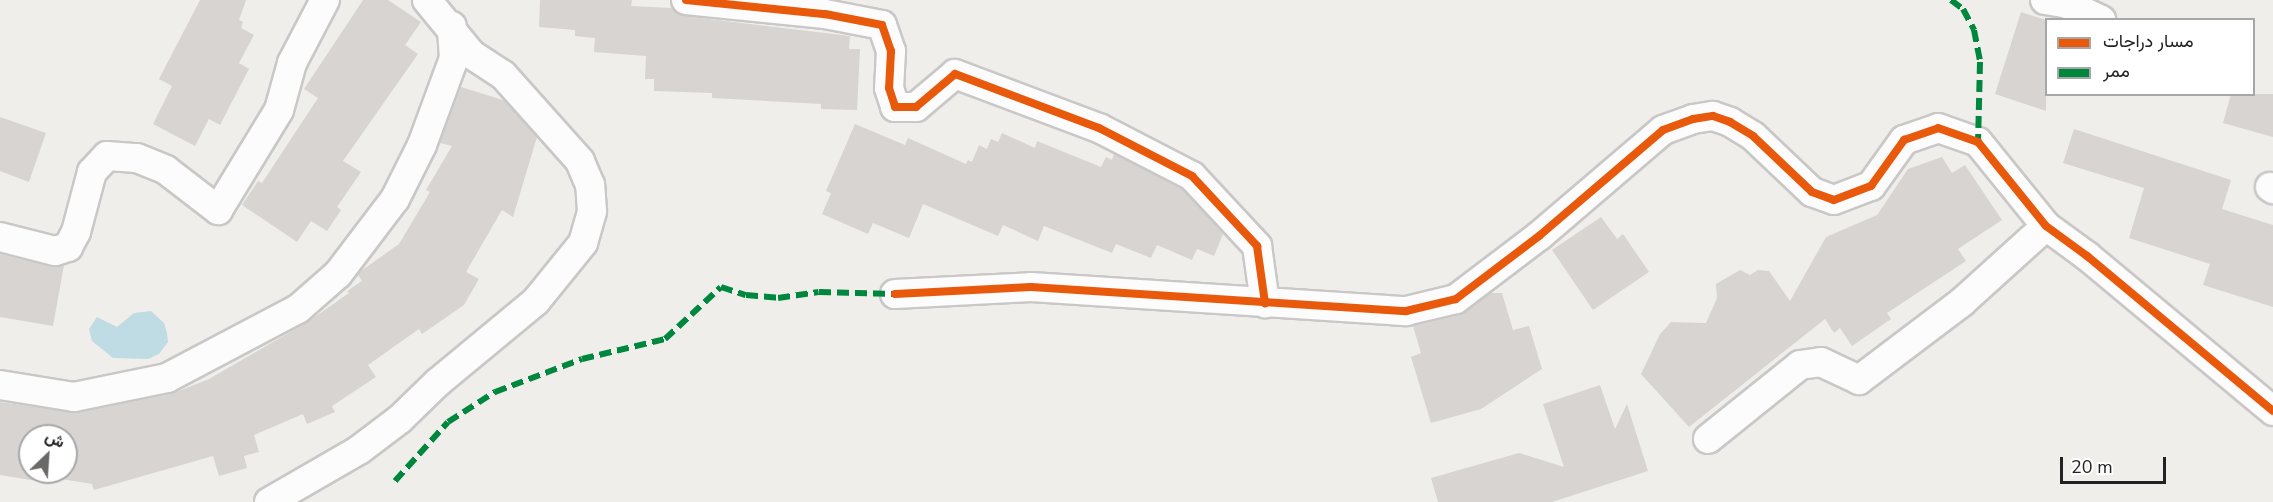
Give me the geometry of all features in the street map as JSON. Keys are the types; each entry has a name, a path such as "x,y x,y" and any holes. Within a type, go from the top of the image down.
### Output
{"street":[{"path":"0,237 55,251 68,247 76,232 92,172 107,156 137,158 166,170 218,210 279,111 292,63 325,0"},
{"path":"269,502 358,450 400,419 437,383 536,301 583,243 592,211 590,185 580,161 503,75 472,55 452,26 427,0"},
{"path":"686,0 825,14 882,25 891,51 889,88 895,106 916,107 955,74 1099,128 1192,176 1257,246 1265,303"},
{"path":"2045,0 2065,3 2097,18"},
{"path":"0,385 74,397 167,378 298,309 338,274 395,199 422,145 454,58 452,26"},
{"path":"895,294 1031,287 1406,311 1456,299 1539,236 1663,130 1713,116 1753,136 1812,192 1834,200 1871,186 1904,140 1938,128 1960,133 1978,142 2046,226 2087,256 2273,411"},
{"path":"1708,439 1800,365 1821,362 1859,380 1962,302 2046,226"}],"water":[{"path":"151,311 164,323 167,333 168,342 159,354 148,359 113,358 92,341 89,329 97,317 117,327 134,313"}],"building":[{"path":"200,0 246,0 239,20 243,22 241,28 254,35 239,63 249,69 220,125 209,119 195,146 153,124 172,86 159,79"},
{"path":"363,0 388,0 421,22 405,45 418,54 343,161 361,172 337,207 341,210 327,231 311,221 297,242 242,205 258,181 262,183 318,98 304,89"},
{"path":"540,0 632,0 631,6 672,8 684,16 850,36 849,49 860,49 857,110 821,109 821,104 712,98 712,93 654,91 654,79 645,79 646,56 594,52 595,38 575,36 575,30 539,27"},
{"path":"2021,12 2045,20 2046,111 1995,94"},
{"path":"461,87 503,100 537,137 513,217 502,210 466,272 479,279 464,305 422,334 419,329 368,365 376,377 332,406 335,412 307,424 303,414 254,435 259,452 244,456 247,468 219,476 213,456 94,490 92,484 78,482 78,424 18,424 18,478 0,475 0,402 77,413 171,394 209,379 306,323 349,293 347,291 362,281 358,275 361,271 399,244 430,192 426,190 452,146 440,143"},
{"path":"2273,94 2273,137 2223,123 2230,96"},
{"path":"0,117 46,133 29,182 0,171"},
{"path":"855,124 905,145 908,138 966,164 968,160 972,162 979,145 987,149 991,139 998,142 1002,133 1035,148 1037,141 1101,167 1106,157 1112,160 1114,154 1182,189 1223,234 1214,256 1197,249 1192,260 1157,245 1151,258 1116,244 1112,253 1044,226 1038,241 1003,225 998,236 923,204 909,238 873,223 868,234 822,214 831,193 826,191"},
{"path":"2074,129 2231,180 2222,209 2273,225 2273,307 2203,285 2210,264 2129,238 2144,188 2063,163"},
{"path":"1942,157 1952,173 1965,165 2002,220 1958,249 1966,261 1887,313 1891,319 1852,346 1840,328 1834,333 1825,319 1689,427 1641,374 1660,334 1671,322 1706,323 1717,298 1716,284 1740,270 1750,275 1758,270 1769,271 1790,301 1826,237 1877,215 1908,169"},
{"path":"1601,217 1617,239 1623,234 1649,272 1593,310 1552,250"},
{"path":"0,254 51,267 64,265 53,326 0,317"},
{"path":"1491,293 1502,293 1513,330 1529,326 1542,369 1481,409 1431,423 1411,357 1421,353 1413,326 1460,315"},
{"path":"1600,385 1615,429 1627,404 1648,471 1552,502 1438,502 1431,478 1519,453 1564,467 1543,404"}],"marked path":[{"path":"1951,0 1963,9 1974,30 1980,62 1978,142"},
{"path":"395,481 448,422 495,392 582,359 665,339 721,287 746,295 778,298 819,292 895,294"}],"cycle path":[{"path":"686,0 825,14 882,25 891,51 889,88 895,107 916,107 955,74 1099,128 1192,176 1257,246 1265,303"},
{"path":"895,294 1031,287 1406,311 1456,299 1539,236 1663,130 1693,119 1713,116 1730,122 1753,136 1812,192 1834,200 1871,186 1904,140 1938,128 1978,142 2046,226 2087,256 2273,411"}]}
